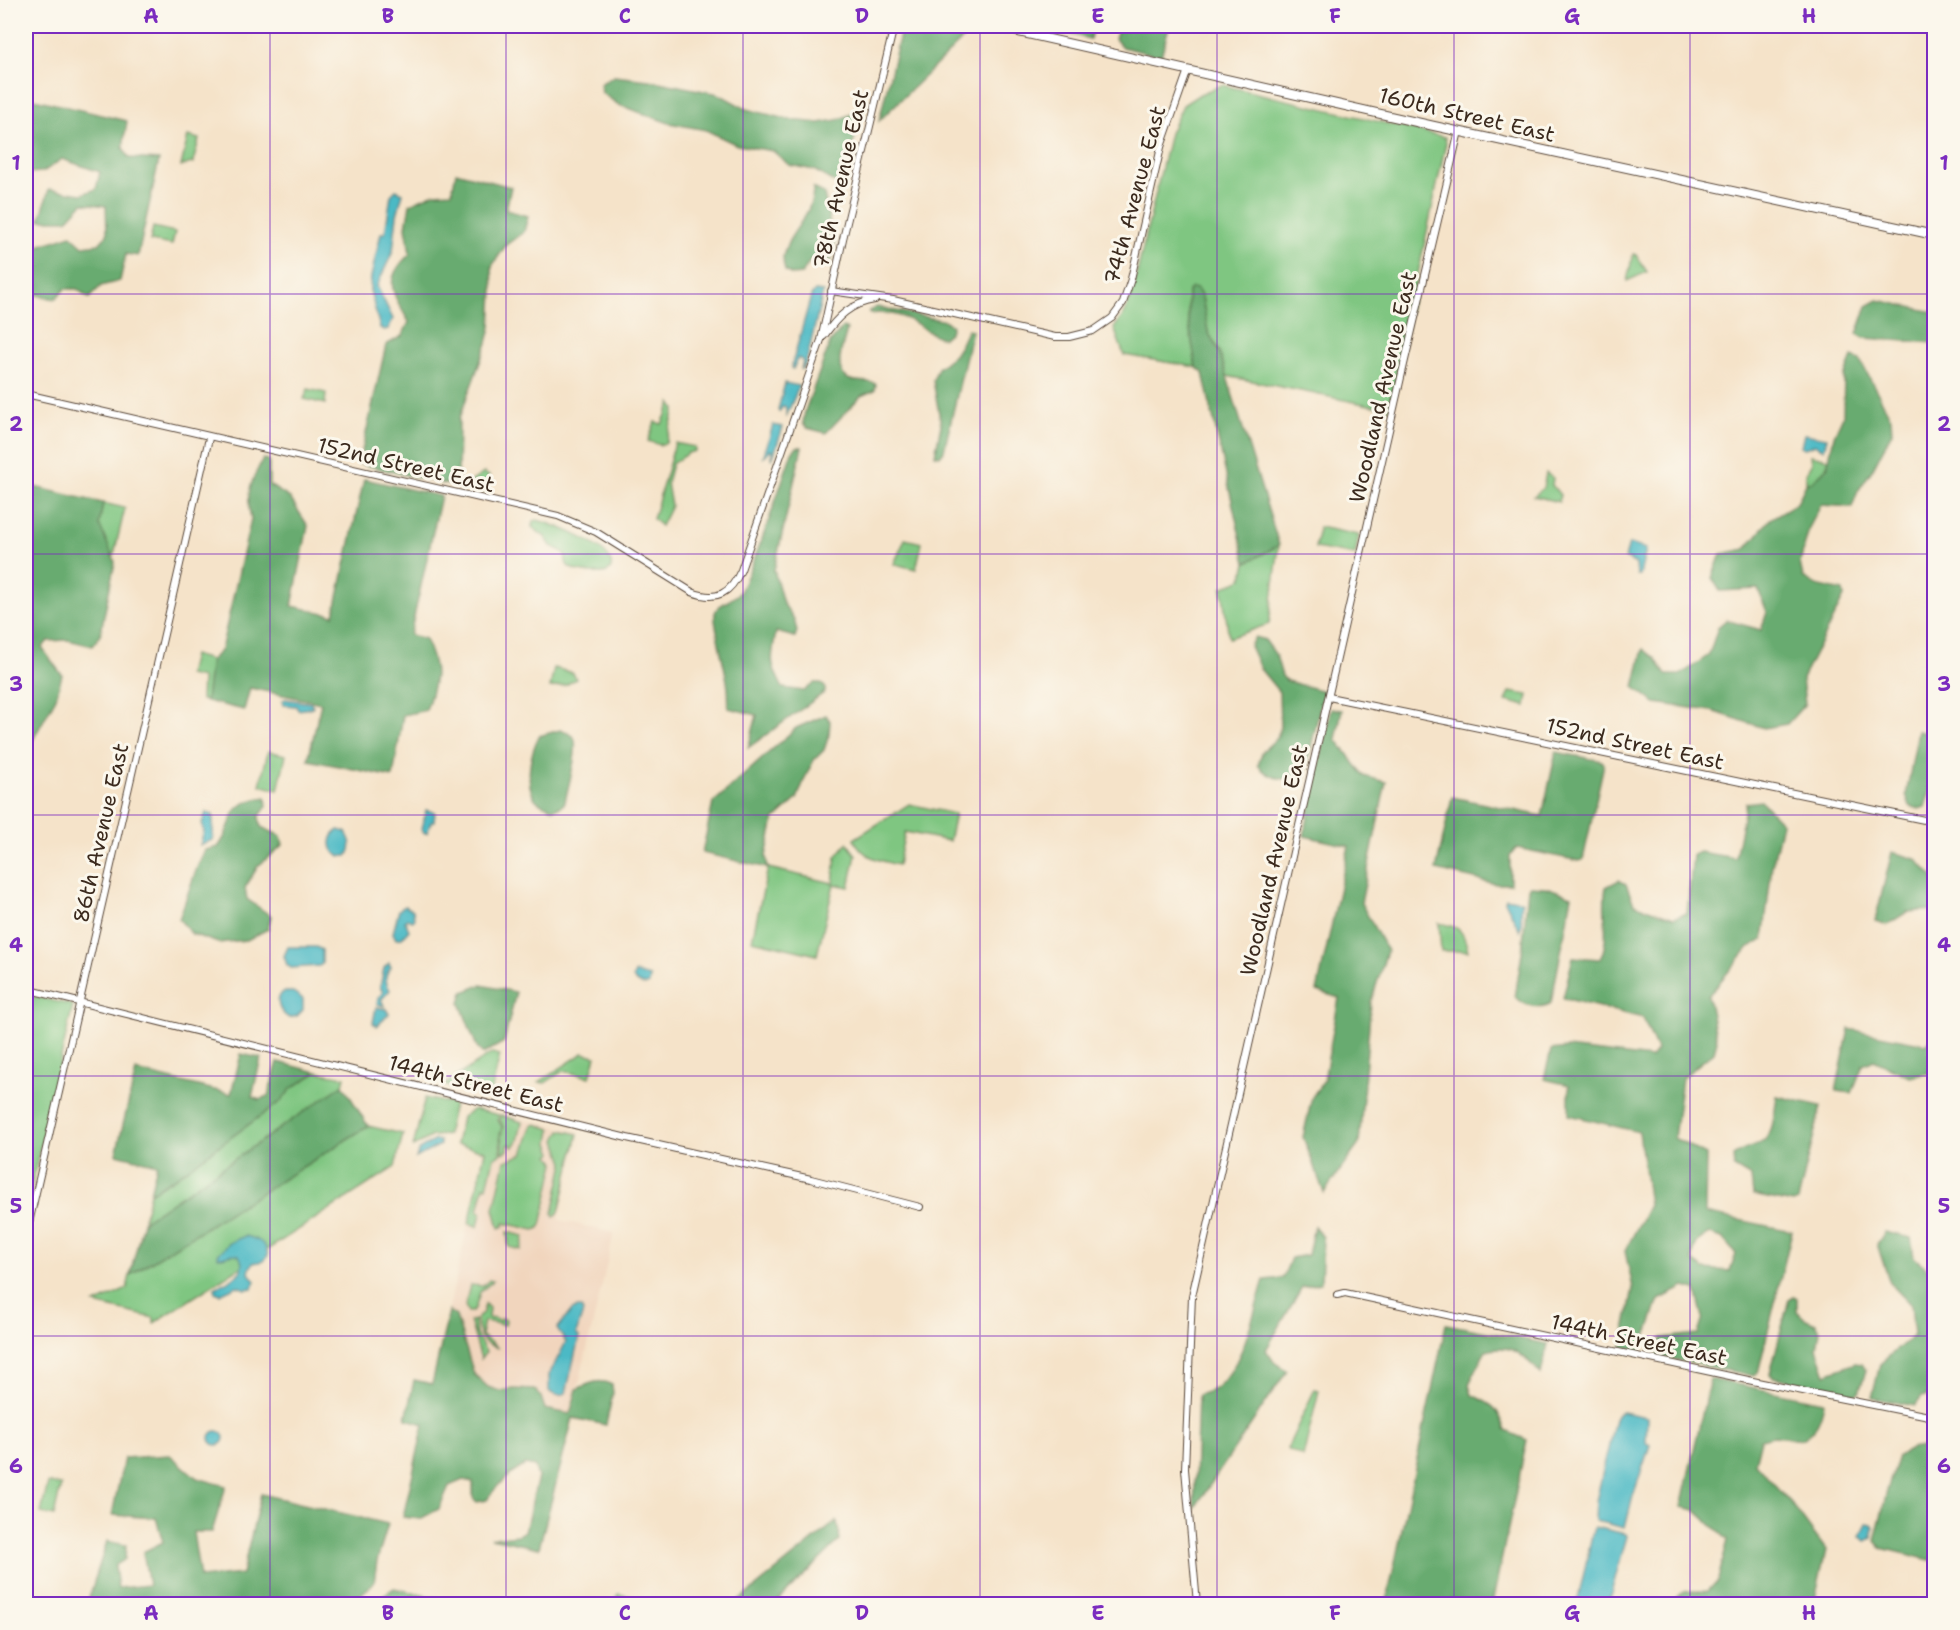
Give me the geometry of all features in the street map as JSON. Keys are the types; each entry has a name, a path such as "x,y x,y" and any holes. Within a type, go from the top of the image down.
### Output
{"main road":[{"name":"160th Street East","path":"992,26 1935,235"}],"street":[{"name":"78th Avenue East","path":"745,560 821,340 894,26"},
{"name":"74th Avenue East","path":"887,299 1055,337 1078,336 1105,324 1118,311 1128,292 1161,147 1188,70"},
{"name":"Woodland Avenue East","path":"1197,1605 1185,1468 1192,1296 1459,131"},
{"path":"831,291 887,299"},
{"name":"78th Avenue East","path":"821,340 836,320 851,307 871,300 887,299"},
{"name":"152nd Street East","path":"26,394 209,438 558,516 596,532 701,596 713,596 727,591 734,584 745,560"},
{"name":"86th Avenue East","path":"26,1236 209,438"},
{"name":"152nd Street East","path":"1329,697 1935,822"},
{"name":"144th Street East","path":"26,989 627,1138 802,1177 920,1207"},
{"name":"144th Street East","path":"1337,1295 1345,1293 1762,1383 1935,1417"}],"shaded area":[{"path":"493,1113 579,1132 559,1220 614,1233 571,1417 432,1384"}],"green space":[{"path":"902,26 952,26 971,31 879,121"},
{"path":"1040,26 1093,26 1090,39"},
{"path":"1119,26 1168,26 1161,56 1122,47 1115,39"},
{"path":"614,76 649,80 719,94 746,109 791,120 819,123 837,120 862,110 842,187 814,170 789,165 773,151 737,145 706,130 669,123 619,105 602,93 600,84"},
{"path":"1222,85 1445,137 1446,143 1389,409 1227,376 1219,351 1208,332 1202,297 1192,288 1188,292 1188,317 1196,367 1124,355 1114,328 1125,313 1132,294 1170,133 1183,105 1200,94"},
{"path":"26,97 127,121 123,148 129,158 159,160 138,256 126,254 120,281 101,286 89,298 77,289 65,289 55,299 26,293 35,247 71,235 83,246 99,244 107,235 106,206 83,203 67,220 40,220 49,189 82,194 96,189 100,172 62,159 43,172 27,173"},
{"path":"188,136 199,139 193,163 181,166"},
{"path":"456,172 511,187 506,210 528,216 524,232 506,245 492,266 491,327 459,419 458,487 359,464 386,345 402,336 409,322 398,303 393,280 395,272 410,254 406,227 410,204 434,193 452,192"},
{"path":"813,188 824,193 835,241 831,261 819,256 811,259 802,274 792,275 785,271 783,257 790,239 809,207"},
{"path":"153,227 175,232 172,245 150,241"},
{"path":"1633,254 1647,272 1627,281"},
{"path":"1192,288 1197,289 1202,297 1208,332 1219,351 1279,545 1246,563 1203,373 1196,367 1188,316 1188,292"},
{"path":"1878,300 1934,312 1934,343 1864,338 1857,334 1867,306"},
{"path":"877,307 946,321 952,326 950,332 943,338 901,316 889,313 871,314 869,311"},
{"path":"843,327 847,329 840,356 843,375 851,380 876,384 875,390 861,396 826,433 807,428 803,423 805,411 830,343"},
{"path":"968,329 972,331 944,451 940,456 935,455 941,425 933,380 938,368 954,355"},
{"path":"1852,357 1860,360 1891,418 1892,432 1858,491 1852,507 1821,505 1809,528 1800,563 1803,577 1816,585 1843,591 1844,597 1802,679 1805,704 1787,724 1764,728 1712,711 1655,703 1634,687 1643,649 1655,658 1666,675 1680,675 1709,655 1718,627 1726,620 1761,630 1767,612 1758,589 1720,591 1712,578 1721,554 1746,549 1770,519 1797,503 1806,484 1813,481 1827,468 1834,436 1843,416 1844,377"},
{"path":"308,389 326,393 325,404 304,399"},
{"path":"671,403 675,409 666,443 660,445 648,441 655,422 662,424"},
{"path":"675,443 695,447 695,451 672,464 667,483 671,506 661,526 653,519"},
{"path":"797,447 802,447 774,570 783,603 794,619 797,631 795,637 776,632 772,661 783,688 804,691 814,683 820,683 825,687 825,692 748,748 757,715 728,708 727,679 718,641 715,613 719,607 735,597 741,590 762,539 792,452"},
{"path":"1811,455 1829,459 1821,474 1806,484 1806,473 1812,463"},
{"path":"263,459 269,460 269,485 290,498 308,526 292,606 334,615 364,479 441,496 410,635 425,639 433,659 434,682 426,710 403,715 393,777 308,760 321,703 250,688 244,710 206,701 211,660 221,650 251,519 250,488"},
{"path":"484,473 489,476 485,493 462,488"},
{"path":"1546,473 1553,478 1552,485 1560,495 1559,502 1534,496 1543,488"},
{"path":"26,485 103,503 99,524 115,562 100,636 92,646 68,640 48,641 42,648 62,675 56,698 26,752"},
{"path":"103,503 125,508 113,558 99,524"},
{"path":"537,520 569,531 604,552 610,560 609,571 584,572 568,566 565,553 551,546 545,537 532,527 533,521"},
{"path":"1319,527 1359,535 1355,555 1315,548"},
{"path":"905,539 922,543 916,569 894,564"},
{"path":"1279,545 1269,624 1229,638 1222,588 1242,579 1246,563"},
{"path":"1255,637 1265,640 1276,655 1282,676 1287,681 1324,691 1303,781 1267,774 1258,765 1263,751 1277,738 1280,727 1279,692 1261,670 1250,646"},
{"path":"193,655 211,660 206,701 201,700 202,678 188,675"},
{"path":"554,668 573,673 576,679 566,685 550,688"},
{"path":"1510,692 1528,695 1526,706 1506,701"},
{"path":"1331,709 1342,710 1336,739 1364,776 1386,782 1361,903 1387,951 1371,1002 1359,1144 1324,1193 1303,1137 1312,1097 1324,1080 1339,998 1317,991 1349,846 1304,836"},
{"path":"826,715 830,721 829,735 824,750 814,760 797,799 774,820 766,856 768,868 702,853 713,803 796,728"},
{"path":"560,730 573,736 575,748 565,802 562,806 553,809 536,800 532,794 529,778 533,751 539,736"},
{"path":"1918,731 1934,735 1934,778 1925,807 1919,809 1910,806 1906,795"},
{"path":"268,751 286,755 278,790 260,785"},
{"path":"1556,752 1602,761 1604,764 1583,860 1517,848 1510,855 1510,884 1496,884 1436,870 1452,797 1542,816"},
{"path":"266,797 267,806 259,817 261,827 281,836 283,845 258,866 245,888 247,899 271,916 268,929 247,940 218,943 192,934 179,919 205,850 218,847 237,809 252,800"},
{"path":"1761,801 1782,823 1772,866 1763,940 1749,947 1708,996 1717,1041 1714,1052 1682,1078 1674,1138 1706,1155 1705,1213 1792,1231 1758,1373 1754,1376 1657,1356 1662,1338 1698,1334 1703,1318 1696,1290 1684,1287 1659,1300 1641,1351 1622,1347 1633,1288 1625,1251 1649,1205 1639,1132 1569,1115 1569,1085 1544,1079 1551,1050 1567,1048 1651,1058 1657,1050 1643,1018 1563,998 1573,957 1600,959 1605,942 1606,887 1619,880 1626,884 1634,904 1674,918 1687,913 1693,855 1699,852 1735,858 1746,803","holes":["1710,1234 1722,1238 1736,1254 1730,1271 1704,1269 1693,1261 1695,1247 1702,1238"]},
{"path":"909,804 955,814 949,841 905,832 898,865 872,857 862,850 854,839"},
{"path":"847,843 856,855 849,887 834,884 817,955 752,940 768,868 833,883 836,857"},
{"path":"1892,852 1916,859 1934,878 1934,910 1907,912 1887,925 1875,921"},
{"path":"1530,886 1546,887 1572,896 1551,1003 1537,1007 1527,1005 1515,997"},
{"path":"1439,923 1460,930 1468,951 1441,951"},
{"path":"481,985 516,992 504,1042 483,1054 477,1047 460,1003 463,992"},
{"path":"26,995 73,1005 26,1210"},
{"path":"1849,1029 1926,1044 1934,1037 1934,1072 1910,1077 1874,1060 1863,1065 1852,1093 1836,1091"},
{"path":"492,1053 500,1055 490,1097 444,1085"},
{"path":"583,1053 596,1056 590,1077 563,1071 545,1083 539,1082"},
{"path":"241,1054 261,1058 252,1097 260,1100 268,1096 278,1062 317,1072 292,1088 280,1102 176,1177 150,1193 157,1164 116,1154 136,1071 231,1094"},
{"path":"317,1072 345,1077 343,1085 143,1222 150,1193 176,1177 280,1102 292,1088"},
{"path":"343,1085 368,1126 130,1275 143,1222"},
{"path":"1777,1096 1821,1106 1798,1201 1793,1203 1753,1195 1751,1177 1734,1167 1733,1156 1759,1144 1768,1135 1773,1123"},
{"path":"425,1098 454,1104 447,1135 432,1136 413,1147"},
{"path":"474,1109 499,1115 498,1120 502,1127 501,1153 494,1158 487,1187 484,1186 478,1211 481,1212 478,1227 469,1223 485,1151 456,1144 462,1117"},
{"path":"501,1115 522,1122 518,1141 513,1148 510,1144 508,1145 508,1150 503,1153 501,1135 503,1127 500,1120"},
{"path":"536,1124 551,1129 549,1143 553,1153 550,1155 555,1163 541,1225 534,1230 504,1223 504,1226 499,1228 494,1209 505,1161 523,1154 532,1126"},
{"path":"368,1126 403,1134 395,1167 154,1323 154,1318 95,1304 127,1289 130,1275"},
{"path":"561,1130 578,1134 559,1212 554,1217 564,1163 556,1140"},
{"path":"1314,1226 1323,1237 1321,1283 1302,1287 1266,1350 1274,1362 1287,1371 1194,1509 1198,1395 1216,1388 1226,1378 1241,1353 1264,1280 1283,1278 1291,1258 1308,1255"},
{"path":"507,1232 524,1236 521,1250 509,1247"},
{"path":"1885,1232 1911,1238 1914,1257 1934,1274 1934,1394 1922,1397 1915,1406 1872,1398 1880,1364 1914,1335 1911,1305 1890,1283 1877,1244"},
{"path":"489,1280 493,1281 480,1292 475,1309 468,1312 465,1306 470,1285 483,1286"},
{"path":"1794,1296 1797,1298 1797,1311 1804,1318 1816,1323 1820,1331 1817,1348 1826,1374 1855,1363 1862,1364 1866,1370 1859,1393 1773,1377 1770,1374 1789,1299"},
{"path":"485,1304 489,1308 488,1317 490,1319 506,1320 505,1325 484,1321 481,1335 498,1348 487,1344 480,1334 477,1319 483,1312"},
{"path":"449,1311 456,1316 474,1374 488,1387 500,1391 536,1390 545,1409 570,1414 577,1389 590,1383 599,1382 612,1385 613,1393 606,1425 573,1418 539,1548 491,1538 518,1535 525,1531 538,1477 535,1467 525,1465 514,1472 487,1500 477,1502 473,1498 473,1482 463,1480 449,1486 439,1509 420,1519 403,1517 424,1424 406,1419 414,1380 432,1384"},
{"path":"475,1320 476,1334 486,1352 481,1359 470,1321"},
{"path":"1446,1324 1548,1344 1541,1374 1517,1352 1496,1348 1486,1350 1469,1384 1472,1395 1498,1412 1506,1431 1527,1440 1492,1604 1386,1604"},
{"path":"1710,1379 1824,1402 1818,1423 1803,1439 1773,1436 1761,1439 1755,1463 1792,1504 1826,1550 1814,1604 1673,1604 1682,1593 1708,1591 1718,1580 1728,1540 1695,1510 1681,1507"},
{"path":"1315,1389 1319,1390 1303,1457 1287,1449"},
{"path":"1934,1447 1934,1561 1881,1548 1875,1541 1898,1456 1910,1449"},
{"path":"170,1455 197,1478 226,1486 212,1532 193,1532 200,1578 242,1574 261,1494 388,1524 377,1561 374,1583 360,1595 315,1604 104,1604 88,1601 107,1541 126,1545 125,1559 115,1566 118,1588 149,1585 143,1552 163,1542 156,1518 112,1515 124,1458"},
{"path":"48,1483 61,1485 54,1516 41,1513"},
{"path":"837,1521 840,1540 775,1604 735,1604"},
{"path":"394,1588 454,1602 454,1604 369,1604"},
{"path":"618,1594 643,1599 642,1604 616,1604"}],"water":[{"path":"396,190 403,193 397,215 393,251 377,286 393,319 388,329 384,330 380,328 370,290 371,277 381,233 385,233 391,195"},
{"path":"815,291 823,292 806,363 801,370 803,360 798,358 793,369 791,368 811,296"},
{"path":"785,383 799,386 786,417 786,407 783,406 779,412 778,410"},
{"path":"773,425 783,427 772,460 770,450 763,458"},
{"path":"1804,434 1827,438 1824,449 1815,444 1805,448 1801,447"},
{"path":"1629,544 1646,549 1640,575 1637,575 1636,564 1625,558"},
{"path":"285,699 311,703 313,706 298,710 296,706 283,705 282,701"},
{"path":"426,810 435,812 434,821 431,822 427,833 424,833 422,829"},
{"path":"206,812 213,815 213,840 200,845 204,832 202,824"},
{"path":"338,830 346,832 349,838 351,847 347,856 337,855 332,848 332,839"},
{"path":"1506,898 1522,901 1520,931 1505,901"},
{"path":"404,906 413,910 414,920 405,921 409,930 402,938 396,939 393,933 399,910"},
{"path":"288,947 316,947 322,950 322,964 291,968 287,965 284,956"},
{"path":"389,963 391,967 386,978 390,990 381,1000 385,1006 377,1004 383,992 380,987 384,968"},
{"path":"635,973 650,977 649,984 637,983 633,977"},
{"path":"283,992 293,992 303,999 303,1010 297,1016 289,1018 280,1009 278,1002"},
{"path":"376,1007 386,1009 389,1014 377,1026 373,1023"},
{"path":"435,1140 440,1141 440,1145 416,1158 419,1150"},
{"path":"245,1236 260,1242 268,1255 264,1261 253,1263 250,1268 249,1273 255,1281 252,1288 237,1286 220,1294 215,1292 215,1288 236,1276 242,1267 239,1255 218,1257 218,1254 231,1242"},
{"path":"581,1308 583,1312 576,1334 579,1337 566,1393 555,1395 549,1391 549,1375 566,1342 557,1329 572,1310"},
{"path":"1622,1412 1647,1417 1646,1443 1650,1445 1625,1528 1595,1521 1596,1501 1615,1419"},
{"path":"217,1431 222,1433 224,1438 222,1443 217,1445 212,1443 210,1438 212,1433"},
{"path":"1867,1524 1874,1528 1872,1538 1866,1541 1861,1536"},
{"path":"1594,1527 1627,1536 1608,1604 1577,1604"}]}
